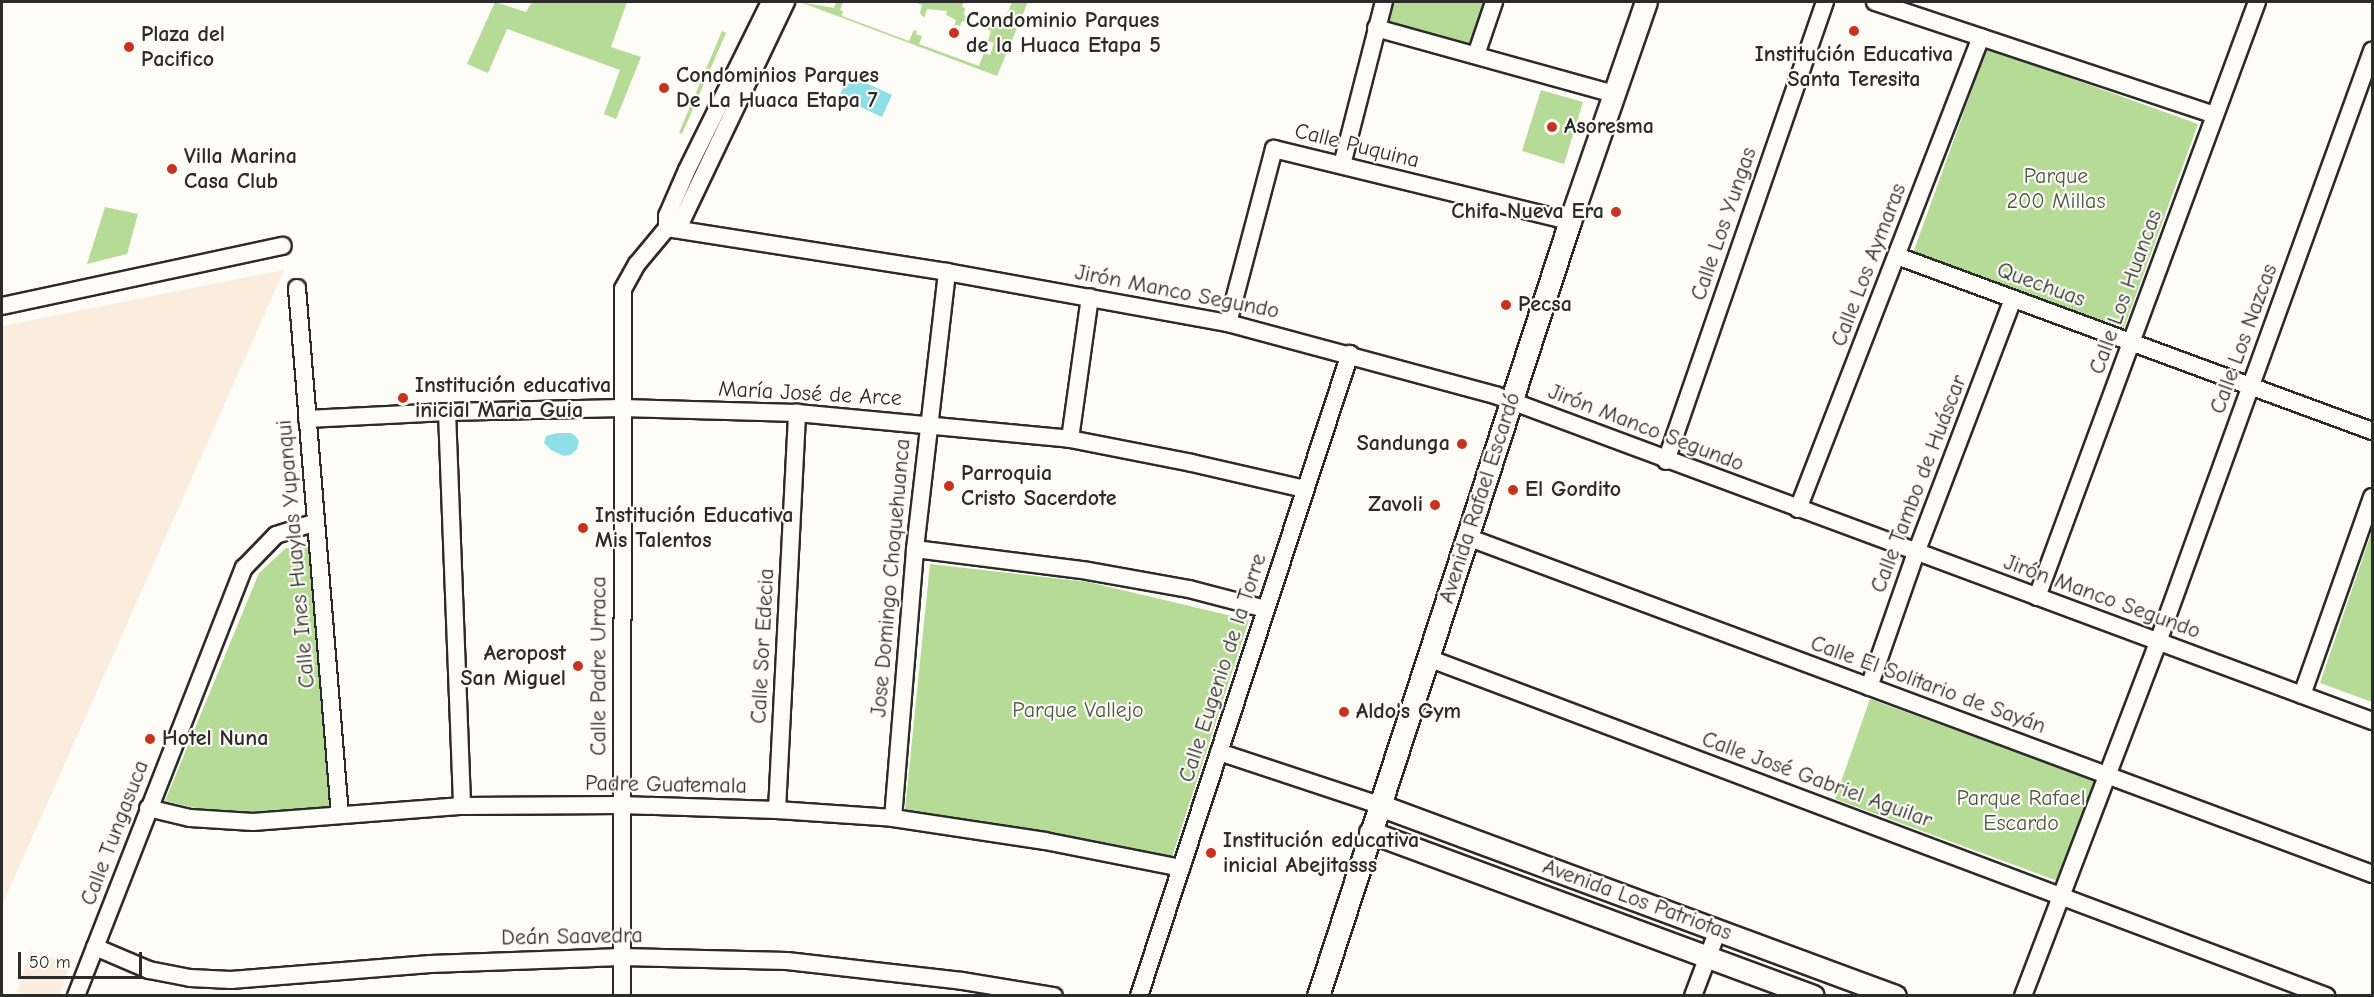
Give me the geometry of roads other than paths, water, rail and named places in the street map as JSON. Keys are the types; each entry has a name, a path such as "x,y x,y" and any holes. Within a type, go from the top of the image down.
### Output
{"main road":[{"name":"Avenida Rafael Escardó","path":"1318,996 1570,221 1646,2"},
{"name":"Avenida Los Patriotas","path":"1379,805 1895,996"},
{"name":"Avenida Los Patriotas","path":"1370,832 1813,996"}],"street":[{"path":"667,228 667,216 687,170 770,2"},
{"name":"Calle Padre Urraca","path":"622,996 623,289 636,264 667,228 682,220 786,2"},
{"path":"1342,165 1384,2"},
{"path":"1476,55 1494,2"},
{"name":"Calle Los Yungas","path":"1666,460 1825,2"},
{"path":"1875,2 2215,115"},
{"name":"Calle Los Huancas","path":"2037,597 2257,2"},
{"path":"1376,28 1614,94"},
{"name":"Calle Los Aymaras","path":"1798,509 1981,37"},
{"name":"Calle Los Nazcas","path":"2062,896 2158,642 2373,51"},
{"name":"Calle Puquina","path":"1227,323 1274,149 1570,221"},
{"name":"Jirón Manco Segundo","path":"667,228 947,272 1227,323 1350,354 1513,401 2373,722"},
{"path":"2,306 282,246"},
{"name":"Quechuas","path":"1897,256 2373,431"},
{"name":"Jose Domingo Choquehuanca","path":"893,818 915,549 947,272"},
{"name":"Calle Ines Huaylas Yupanqui","path":"297,288 340,815"},
{"path":"1070,439 1090,297"},
{"name":"Calle Tambo de Huáscar","path":"1869,687 1916,553 2013,299"},
{"name":"Calle Eugenio de la Torre","path":"1139,996 1350,354"},
{"name":"María José de Arce","path":"307,419 447,412 622,408 797,413 1070,439 1192,463 1305,489"},
{"path":"447,412 462,807"},
{"name":"Calle Sor Edecia","path":"777,810 797,413"},
{"path":"2301,695 2373,497"},
{"name":"Calle Tungasuca","path":"76,996 244,568 276,535 316,522"},
{"name":"Calle El Solitario de Sayán","path":"1467,537 2373,874"},
{"path":"915,549 1088,571 1189,589 1265,609"},
{"name":"Calle José Gabriel Aguilar","path":"1428,658 2326,996"},
{"path":"1219,752 1379,805"},
{"name":"Padre Guatemala","path":"148,808 190,818 253,822 462,807 621,804 777,810 893,818 1045,841 1180,868"},
{"path":"2023,996 2062,896"},
{"path":"1693,996 1718,930"},
{"name":"Deán Saavedra","path":"95,947 149,970 190,978 231,980 430,964 622,957 787,961 962,981 1054,996"}],"water":[{"path":"849,75 892,95 882,117 839,97"},
{"path":"571,433 579,441 577,449 572,454 564,456 551,450 544,443 546,436"}],"place":[{"name":"Institución Educativa Santa Teresita","path":"1854,31"},
{"name":"Condominio Parques de la Huaca Etapa 5","path":"954,33"},
{"name":"Plaza del Pacifico","path":"129,47"},
{"name":"Condominios Parques De La Huaca Etapa 7","path":"664,88"},
{"name":"Asoresma","path":"1552,127"},
{"name":"Villa Marina Casa Club","path":"172,169"},
{"name":"Chifa Nueva Era","path":"1616,212"},
{"name":"Pecsa","path":"1506,305"},
{"name":"Institución educativa inicial Maria Guia","path":"403,398"},
{"name":"Sandunga","path":"1462,444"},
{"name":"Parroquia Cristo Sacerdote","path":"949,486"},
{"name":"El Gordito","path":"1513,490"},
{"name":"Zavoli","path":"1435,505"},
{"name":"Institución Educativa Mis Talentos","path":"583,528"},
{"name":"Aeropost San Miguel","path":"578,666"},
{"name":"Aldo's Gym","path":"1344,712"},
{"name":"Hotel Nuna","path":"150,739"},
{"name":"Institución educativa inicial Abejitasss","path":"1211,853"}],"park label":[{"name":"Parque 200 Millas","path":"2056,188"},
{"name":"Parque Vallejo","path":"1078,711"},
{"name":"Parque Rafael Escardo","path":"2021,810"}]}
